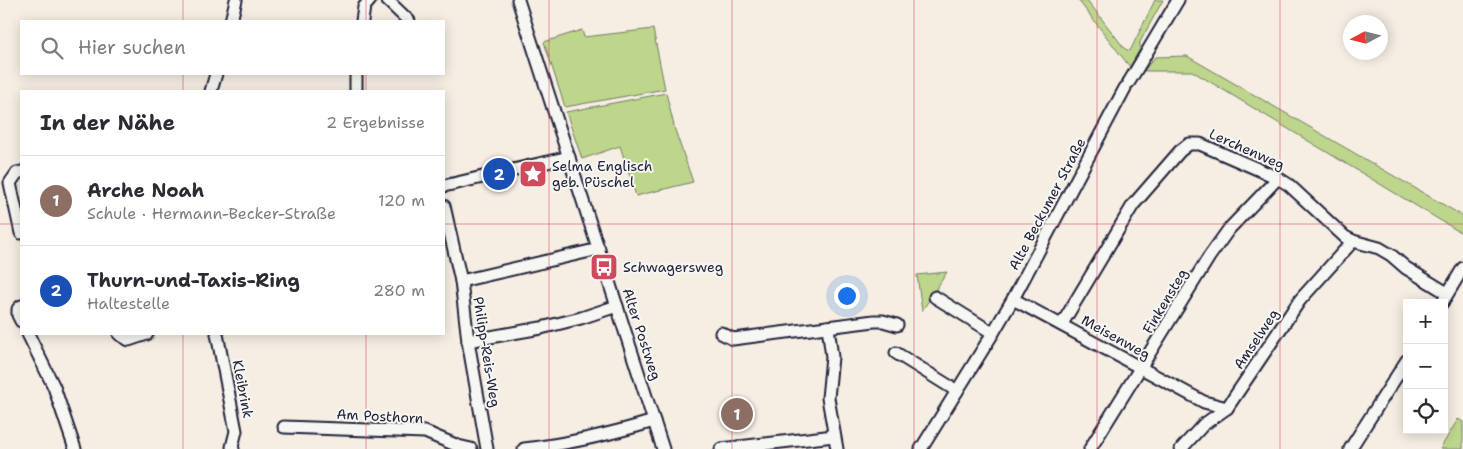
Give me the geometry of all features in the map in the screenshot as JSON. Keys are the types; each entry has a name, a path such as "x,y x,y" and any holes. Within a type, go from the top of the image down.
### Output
{"street":[{"path":"230,20 236,0"},
{"path":"362,20 364,7 370,0"},
{"path":"387,0 408,20"},
{"name":"Alter Postweg","path":"518,0 664,449"},
{"name":"Alte Beckumer Straße","path":"920,449 994,333 1127,85 1178,0"},
{"path":"211,90 216,75"},
{"path":"356,75 356,90"},
{"name":"Lerchenweg","path":"1062,324 1133,205 1184,147 1189,144 1200,144 1278,178 1339,233 1352,241 1379,248 1391,255 1445,298"},
{"path":"445,186 569,157"},
{"path":"20,172 17,173 10,183 20,228"},
{"name":"Finkensteg","path":"1090,449 1229,229 1278,178"},
{"name":"Philipp-Reis-Weg","path":"445,217 449,260 461,281 468,341 487,449"},
{"name":"Amselweg","path":"1181,449 1203,425 1227,408 1300,300 1352,241"},
{"path":"461,281 598,249"},
{"path":"1445,298 1463,268"},
{"path":"934,297 994,333"},
{"name":"Meisenweg","path":"1013,299 1204,402 1227,408"},
{"path":"468,341 542,328 617,306"},
{"path":"20,307 18,309 20,319"},
{"path":"721,334 733,339 874,321 883,321 897,325"},
{"path":"828,327 832,358 828,398 837,449"},
{"path":"28,335 54,387 75,449"},
{"path":"120,335 128,340 144,335"},
{"name":"Kleibrink","path":"217,335 236,431 236,437 230,448"},
{"path":"896,353 957,391"},
{"path":"1350,449 1403,366"},
{"path":"1203,425 1204,402"},
{"path":"524,449 545,448 573,443 612,434 654,421"},
{"name":"Am Posthorn","path":"284,427 425,432 458,446 471,449"},
{"path":"721,449 834,436"}],"green space":[{"path":"1078,0 1087,0 1125,49 1130,51 1155,0 1163,0 1140,42 1140,49 1130,67"},
{"path":"653,29 665,89 565,107 544,42 582,30 584,37"},
{"path":"1187,56 1463,216 1463,234 1192,71 1144,71 1155,57"},
{"path":"666,93 675,130 693,182 636,196 620,146 582,159 566,112"},
{"path":"947,272 922,311 917,275"},
{"path":"1458,419 1463,422 1463,449 1440,449"}],"place":[{"name":"Thurn-und-Taxis-Ring","path":"499,174"},
{"name":"Selma Englisch geb. Püschel","path":"533,174"},
{"name":"Schwagersweg","path":"604,267"},
{"name":"Arche Noah","path":"737,414"}]}
